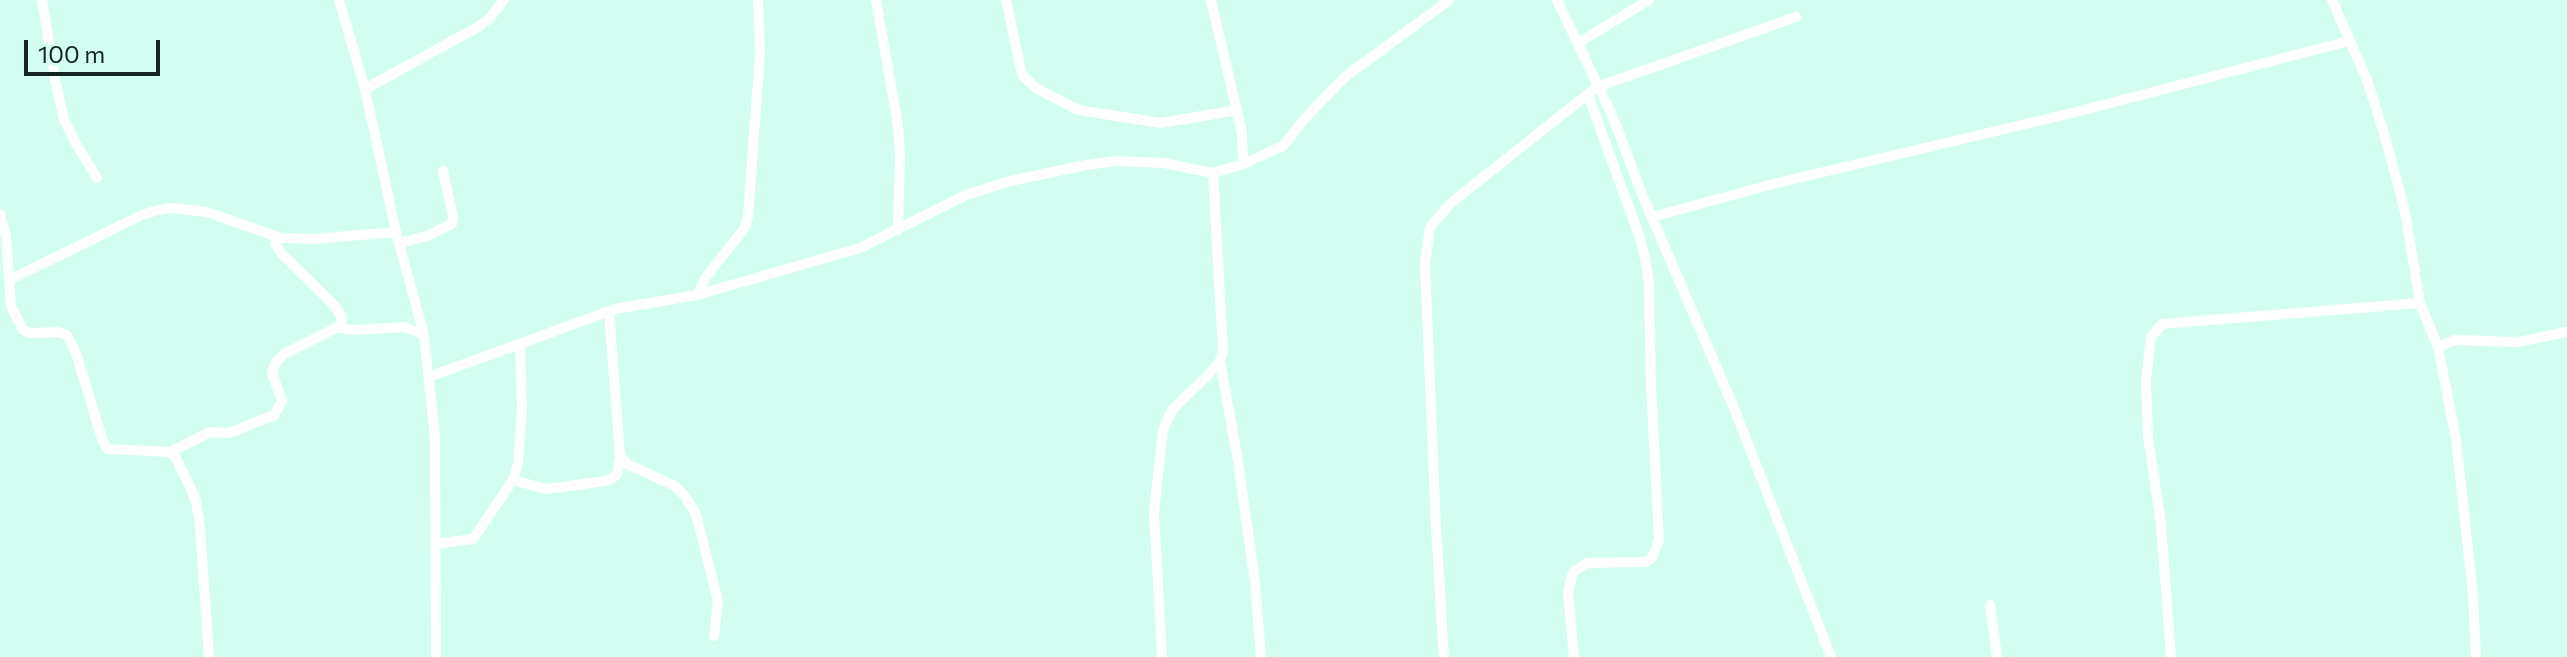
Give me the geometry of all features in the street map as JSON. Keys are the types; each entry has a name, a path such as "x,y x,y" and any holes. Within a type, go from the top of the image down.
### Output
{"street":[{"path":"42,0 64,119 97,178"},
{"path":"339,0 365,89 398,237 424,335 435,438 436,657"},
{"path":"365,89 478,27 504,0"},
{"path":"697,295 706,277 744,229 748,217 760,53 758,0"},
{"path":"876,0 898,125 898,230"},
{"path":"1006,0 1022,75 1036,88 1078,110 1161,123 1237,110"},
{"path":"1211,0 1242,133 1243,164"},
{"path":"429,377 609,311 697,295 860,248 979,190 1086,165 1145,161 1213,173 1243,164 1283,146 1345,77 1449,0"},
{"path":"1557,0 1612,115 1734,408 1831,657"},
{"path":"1578,43 1649,0"},
{"path":"2332,0 2367,80 2400,189 2420,303 2438,347 2456,439 2473,595 2476,657"},
{"path":"1444,657 1425,263 1430,227 1452,202 1597,87 1796,17"},
{"path":"1652,217 2349,41"},
{"path":"1574,657 1568,592 1568,582 1573,572 1587,563 1645,562 1652,558 1659,540 1646,264 1641,241 1588,95"},
{"path":"9,280 142,215 171,208 207,212 275,236 304,239 427,236 452,224 443,171"},
{"path":"1213,173 1223,337 1220,361 1253,567 1261,657"},
{"path":"0,215 6,236 11,306 23,330 37,334 63,333 72,342 103,442 108,449 170,452 210,432 229,433 274,415 282,401 272,373 276,362 284,354 338,328 405,327 424,335"},
{"path":"275,236 281,253 339,311 342,318 338,328"},
{"path":"2171,657 2161,524 2148,437 2146,380 2151,337 2162,324 2420,303"},
{"path":"513,480 542,489 606,481 617,475 620,456 609,311"},
{"path":"2438,347 2455,340 2518,342 2567,332"},
{"path":"435,544 473,539 513,480 518,464 522,408 520,344"},
{"path":"1162,657 1154,512 1163,430 1172,410 1220,361"},
{"path":"170,452 175,456 196,501 209,657"},
{"path":"620,456 627,464 675,486 696,514 718,601 714,636"},
{"path":"1990,605 1997,657"}]}
